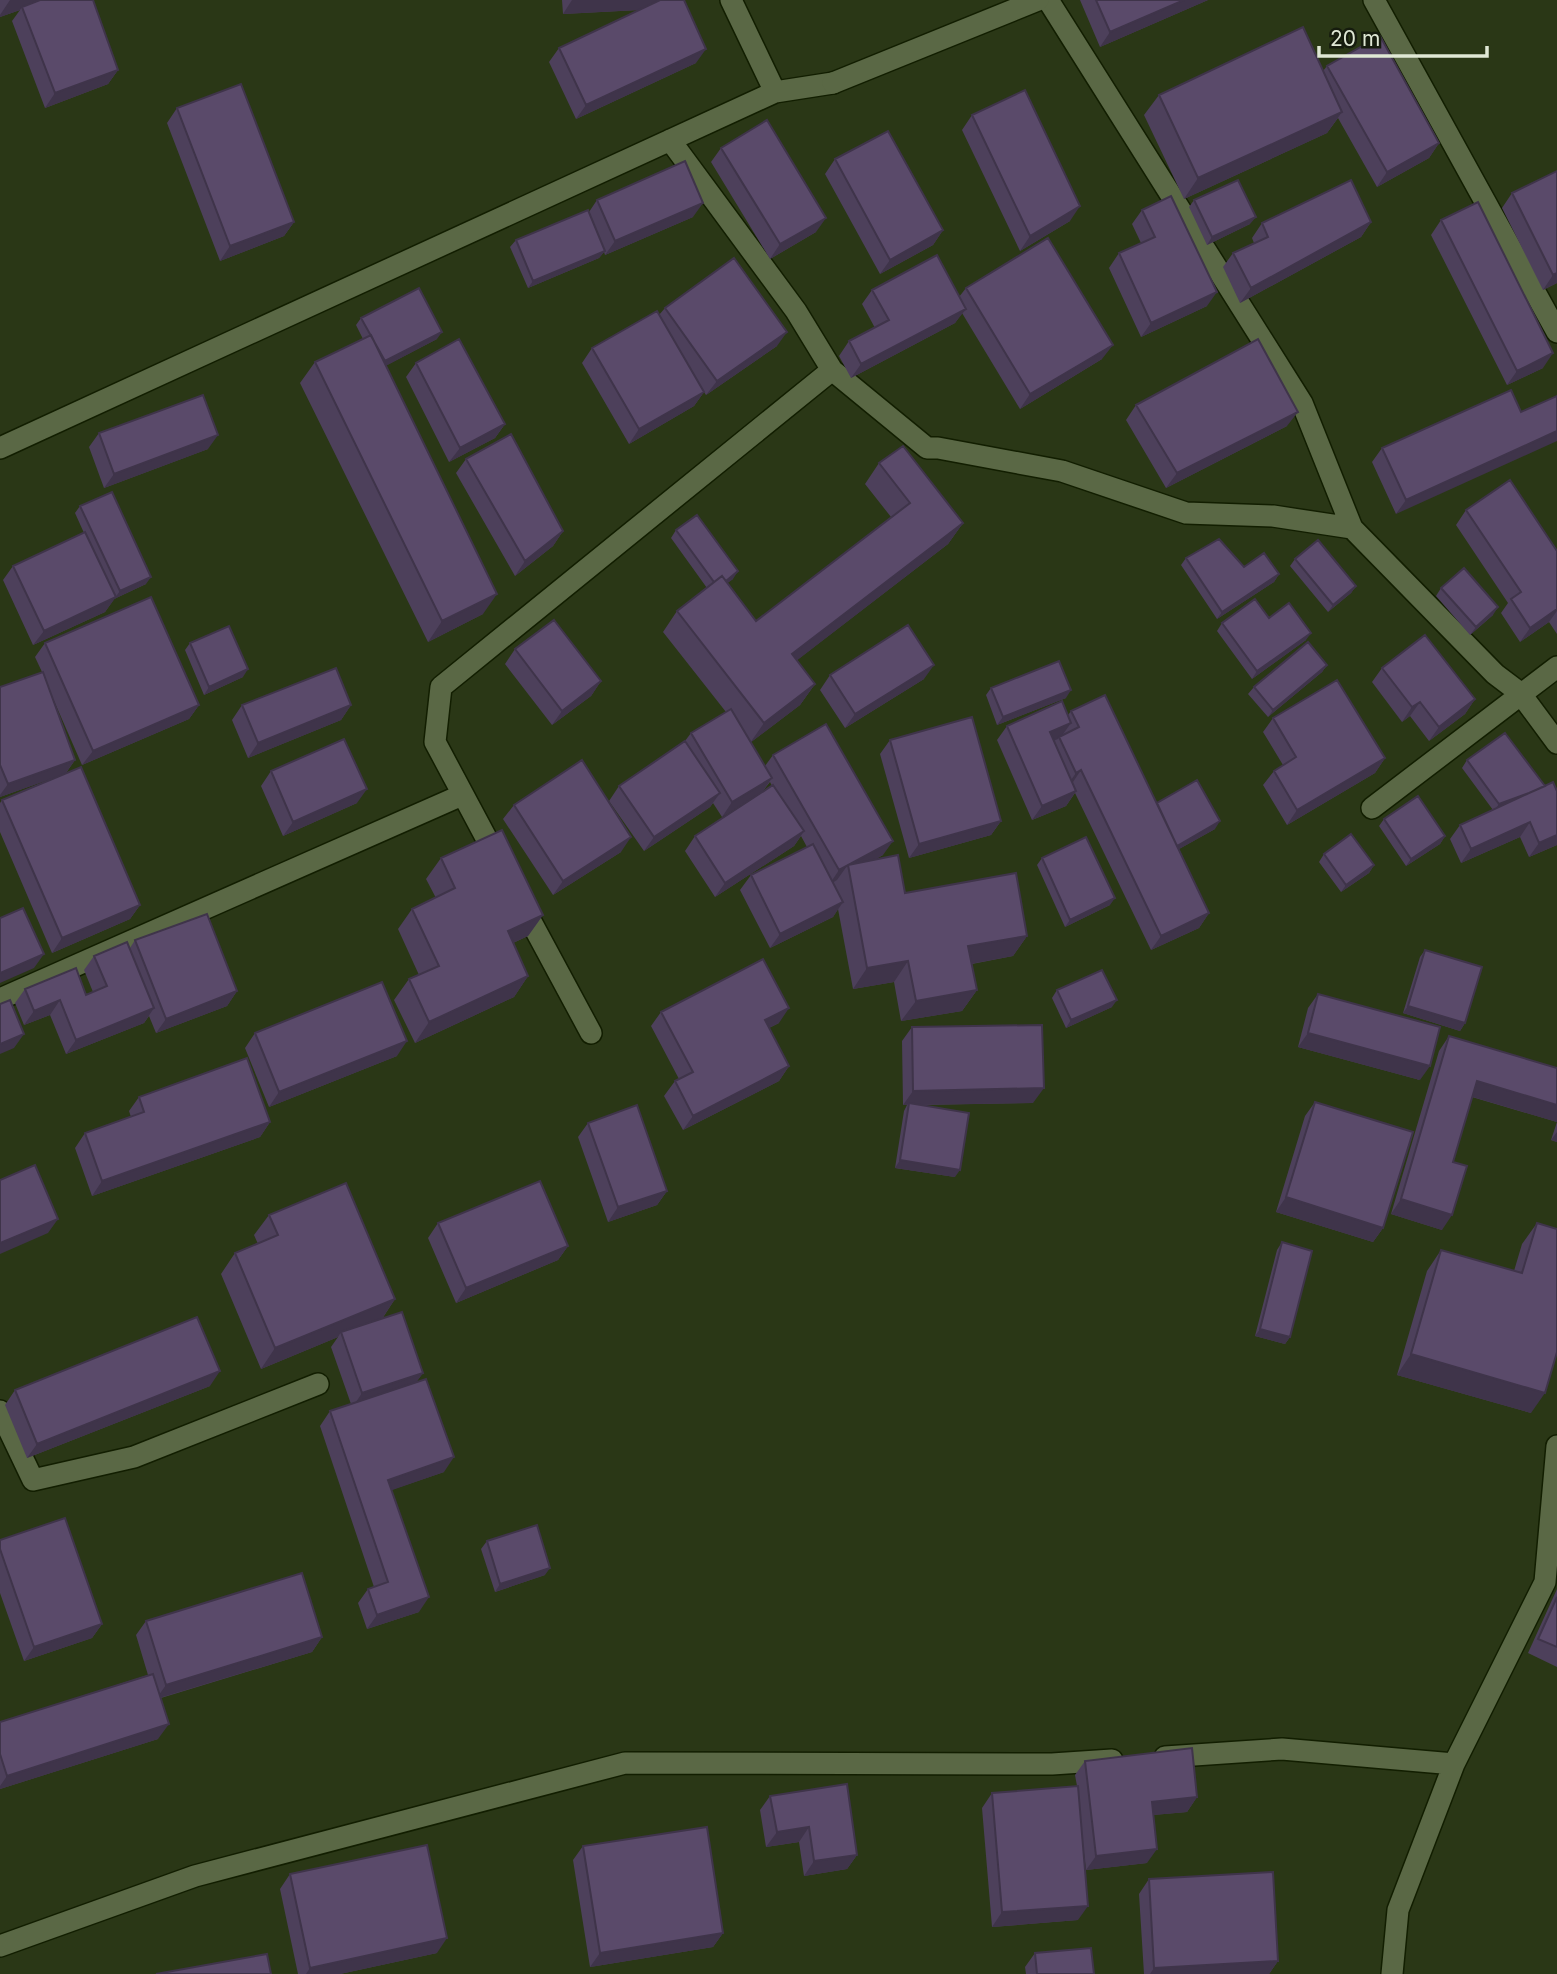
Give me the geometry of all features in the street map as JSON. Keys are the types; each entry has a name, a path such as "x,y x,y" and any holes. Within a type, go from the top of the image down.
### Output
{"street":[{"path":"731,0 775,92"},
{"path":"0,448 775,92 833,83 1038,0"},
{"path":"1048,0 1302,403 1352,527 1495,674 1520,693 1557,743"},
{"path":"1374,0 1557,332"},
{"path":"670,140 796,311 832,370 927,448 1062,471 1186,513 1273,516 1352,527"},
{"path":"591,1033 435,742 441,687 832,370"},
{"path":"1373,808 1557,667"},
{"path":"0,999 463,795"},
{"path":"0,1411 33,1480 134,1457 318,1384"},
{"path":"1392,1974 1398,1910 1454,1764 1545,1582 1557,1446"},
{"path":"0,1946 195,1876 625,1763 1052,1764 1282,1749 1454,1764"}],"building":[{"path":"40,0 93,0 118,70 55,93 22,7"},
{"path":"660,0 684,0 706,49 586,105 559,48"},
{"path":"1096,0 1184,0 1110,32"},
{"path":"1303,27 1342,112 1198,178 1159,95"},
{"path":"1380,36 1439,143 1387,172 1327,66"},
{"path":"241,84 294,222 230,246 177,108"},
{"path":"1025,90 1080,206 1030,236 972,115"},
{"path":"767,120 826,218 780,244 721,148"},
{"path":"888,131 943,230 890,260 835,159"},
{"path":"685,161 703,203 615,241 597,200"},
{"path":"1557,171 1557,273 1553,275 1512,193"},
{"path":"1238,180 1256,217 1212,237 1194,200"},
{"path":"1351,180 1371,222 1251,288 1233,253 1268,237 1262,223"},
{"path":"1171,196 1217,292 1151,323 1119,253 1155,237 1142,210"},
{"path":"1478,202 1553,353 1517,371 1441,220"},
{"path":"588,210 605,251 533,281 516,240"},
{"path":"1048,238 1113,345 1030,394 966,288"},
{"path":"937,255 966,309 861,364 849,341 889,320 872,290"},
{"path":"734,258 787,332 717,381 665,308"},
{"path":"419,288 442,332 385,361 361,318"},
{"path":"657,311 704,392 639,429 592,348"},
{"path":"371,335 497,594 442,621 315,362"},
{"path":"459,339 505,424 460,448 416,363"},
{"path":"1258,339 1298,412 1177,473 1136,405"},
{"path":"1511,390 1521,412 1557,396 1557,431 1406,500 1382,448"},
{"path":"203,395 218,435 114,474 99,433"},
{"path":"511,434 563,531 525,561 466,459"},
{"path":"903,446 963,523 792,654 815,684 764,723 677,611 722,576 756,621 910,503 879,463"},
{"path":"1510,480 1557,551 1557,609 1530,628 1511,599 1521,592 1466,510"},
{"path":"112,492 151,577 120,591 80,506"},
{"path":"697,515 738,571 726,581 722,576 714,582 676,530"},
{"path":"85,532 116,597 44,631 13,566"},
{"path":"1219,539 1244,567 1264,553 1279,574 1222,612 1186,558"},
{"path":"1318,540 1356,586 1333,605 1295,559"},
{"path":"1464,568 1498,607 1476,627 1441,588"},
{"path":"151,597 199,705 93,751 45,643"},
{"path":"1255,599 1269,618 1289,603 1311,633 1257,671 1222,623"},
{"path":"554,620 601,681 562,711 515,649"},
{"path":"908,625 934,665 855,714 830,675"},
{"path":"229,626 248,669 209,687 190,643"},
{"path":"1425,635 1475,699 1439,727 1420,702 1412,707 1382,668"},
{"path":"1308,642 1327,665 1273,710 1254,687"},
{"path":"1059,661 1071,690 1003,717 991,688"},
{"path":"336,668 351,705 258,743 242,705"},
{"path":"43,672 75,760 8,784 0,765 0,687"},
{"path":"1337,680 1385,758 1297,810 1274,771 1296,757 1273,718"},
{"path":"1105,695 1209,913 1161,936 1081,770 1076,773 1059,737 1079,727 1071,711"},
{"path":"1062,701 1071,723 1050,732 1076,791 1042,806 1007,726"},
{"path":"731,709 772,778 732,802 691,733"},
{"path":"972,717 1001,821 919,844 890,740"},
{"path":"826,724 893,841 839,870 773,755"},
{"path":"1505,733 1545,786 1499,804 1467,760"},
{"path":"344,739 367,789 293,822 271,771"},
{"path":"685,741 720,793 654,837 619,786"},
{"path":"582,760 631,837 563,881 514,805"},
{"path":"81,767 140,905 62,938 2,800"},
{"path":"1197,780 1220,821 1177,846 1157,803"},
{"path":"1553,782 1557,791 1557,835 1539,843 1530,822 1471,849 1460,825"},
{"path":"773,785 804,831 725,883 695,836"},
{"path":"1418,796 1445,836 1411,859 1384,819"},
{"path":"502,830 543,915 508,931 528,976 429,1022 409,979 439,966 412,909 455,888 441,858"},
{"path":"1351,834 1374,865 1346,885 1324,854"},
{"path":"1086,837 1115,898 1070,920 1042,858"},
{"path":"813,844 843,902 780,934 751,875"},
{"path":"898,855 905,893 1016,873 1027,936 968,946 977,990 916,1001 908,961 867,968 848,865"},
{"path":"23,908 44,954 0,973 0,918"},
{"path":"207,914 237,991 166,1019 135,940"},
{"path":"127,942 154,1008 76,1040 60,1000 34,1011 25,989 76,968 86,995 107,986 94,956"},
{"path":"1425,950 1482,967 1465,1023 1408,1006"},
{"path":"763,959 789,1008 765,1020 789,1066 693,1116 675,1081 693,1072 661,1012"},
{"path":"1102,970 1117,1000 1071,1020 1057,990"},
{"path":"382,982 407,1041 279,1092 255,1033"},
{"path":"1318,994 1440,1027 1430,1066 1308,1033"},
{"path":"10,1000 24,1034 0,1044 0,1004"},
{"path":"1042,1025 1044,1088 913,1091 912,1027"},
{"path":"1449,1036 1557,1068 1557,1105 1477,1081 1453,1162 1467,1166 1452,1215 1401,1199"},
{"path":"247,1058 270,1122 102,1181 85,1133 144,1112 139,1097"},
{"path":"1315,1102 1413,1132 1383,1228 1286,1197"},
{"path":"909,1103 969,1113 960,1170 900,1160"},
{"path":"637,1105 667,1191 618,1207 588,1123"},
{"path":"35,1165 58,1219 0,1243 0,1180"},
{"path":"540,1181 568,1246 466,1288 438,1223"},
{"path":"346,1183 395,1299 275,1348 235,1253 278,1235 269,1215"},
{"path":"1537,1223 1557,1229 1557,1352 1545,1393 1411,1354 1441,1250 1522,1273"},
{"path":"1282,1242 1312,1251 1290,1337 1260,1329"},
{"path":"402,1312 423,1373 362,1393 341,1332"},
{"path":"197,1317 220,1371 37,1444 15,1390"},
{"path":"426,1379 454,1457 388,1480 429,1597 377,1615 368,1589 388,1582 330,1411"},
{"path":"65,1518 102,1624 34,1647 0,1549 0,1540"},
{"path":"537,1525 550,1568 500,1584 487,1541"},
{"path":"302,1573 322,1637 166,1685 146,1621"},
{"path":"1557,1597 1557,1647 1538,1639"},
{"path":"153,1674 169,1724 7,1776 0,1754 0,1722"},
{"path":"1192,1748 1197,1797 1152,1802 1157,1849 1096,1856 1085,1761"},
{"path":"847,1784 857,1855 814,1861 809,1827 777,1832 770,1796"},
{"path":"1078,1786 1088,1906 1002,1912 992,1793"},
{"path":"707,1827 723,1933 600,1953 583,1846"},
{"path":"427,1845 447,1938 310,1968 290,1874"},
{"path":"1273,1872 1278,1961 1154,1968 1149,1879"},
{"path":"1091,1948 1094,1974 1037,1974 1035,1953"},
{"path":"267,1954 271,1974 156,1974"}]}
